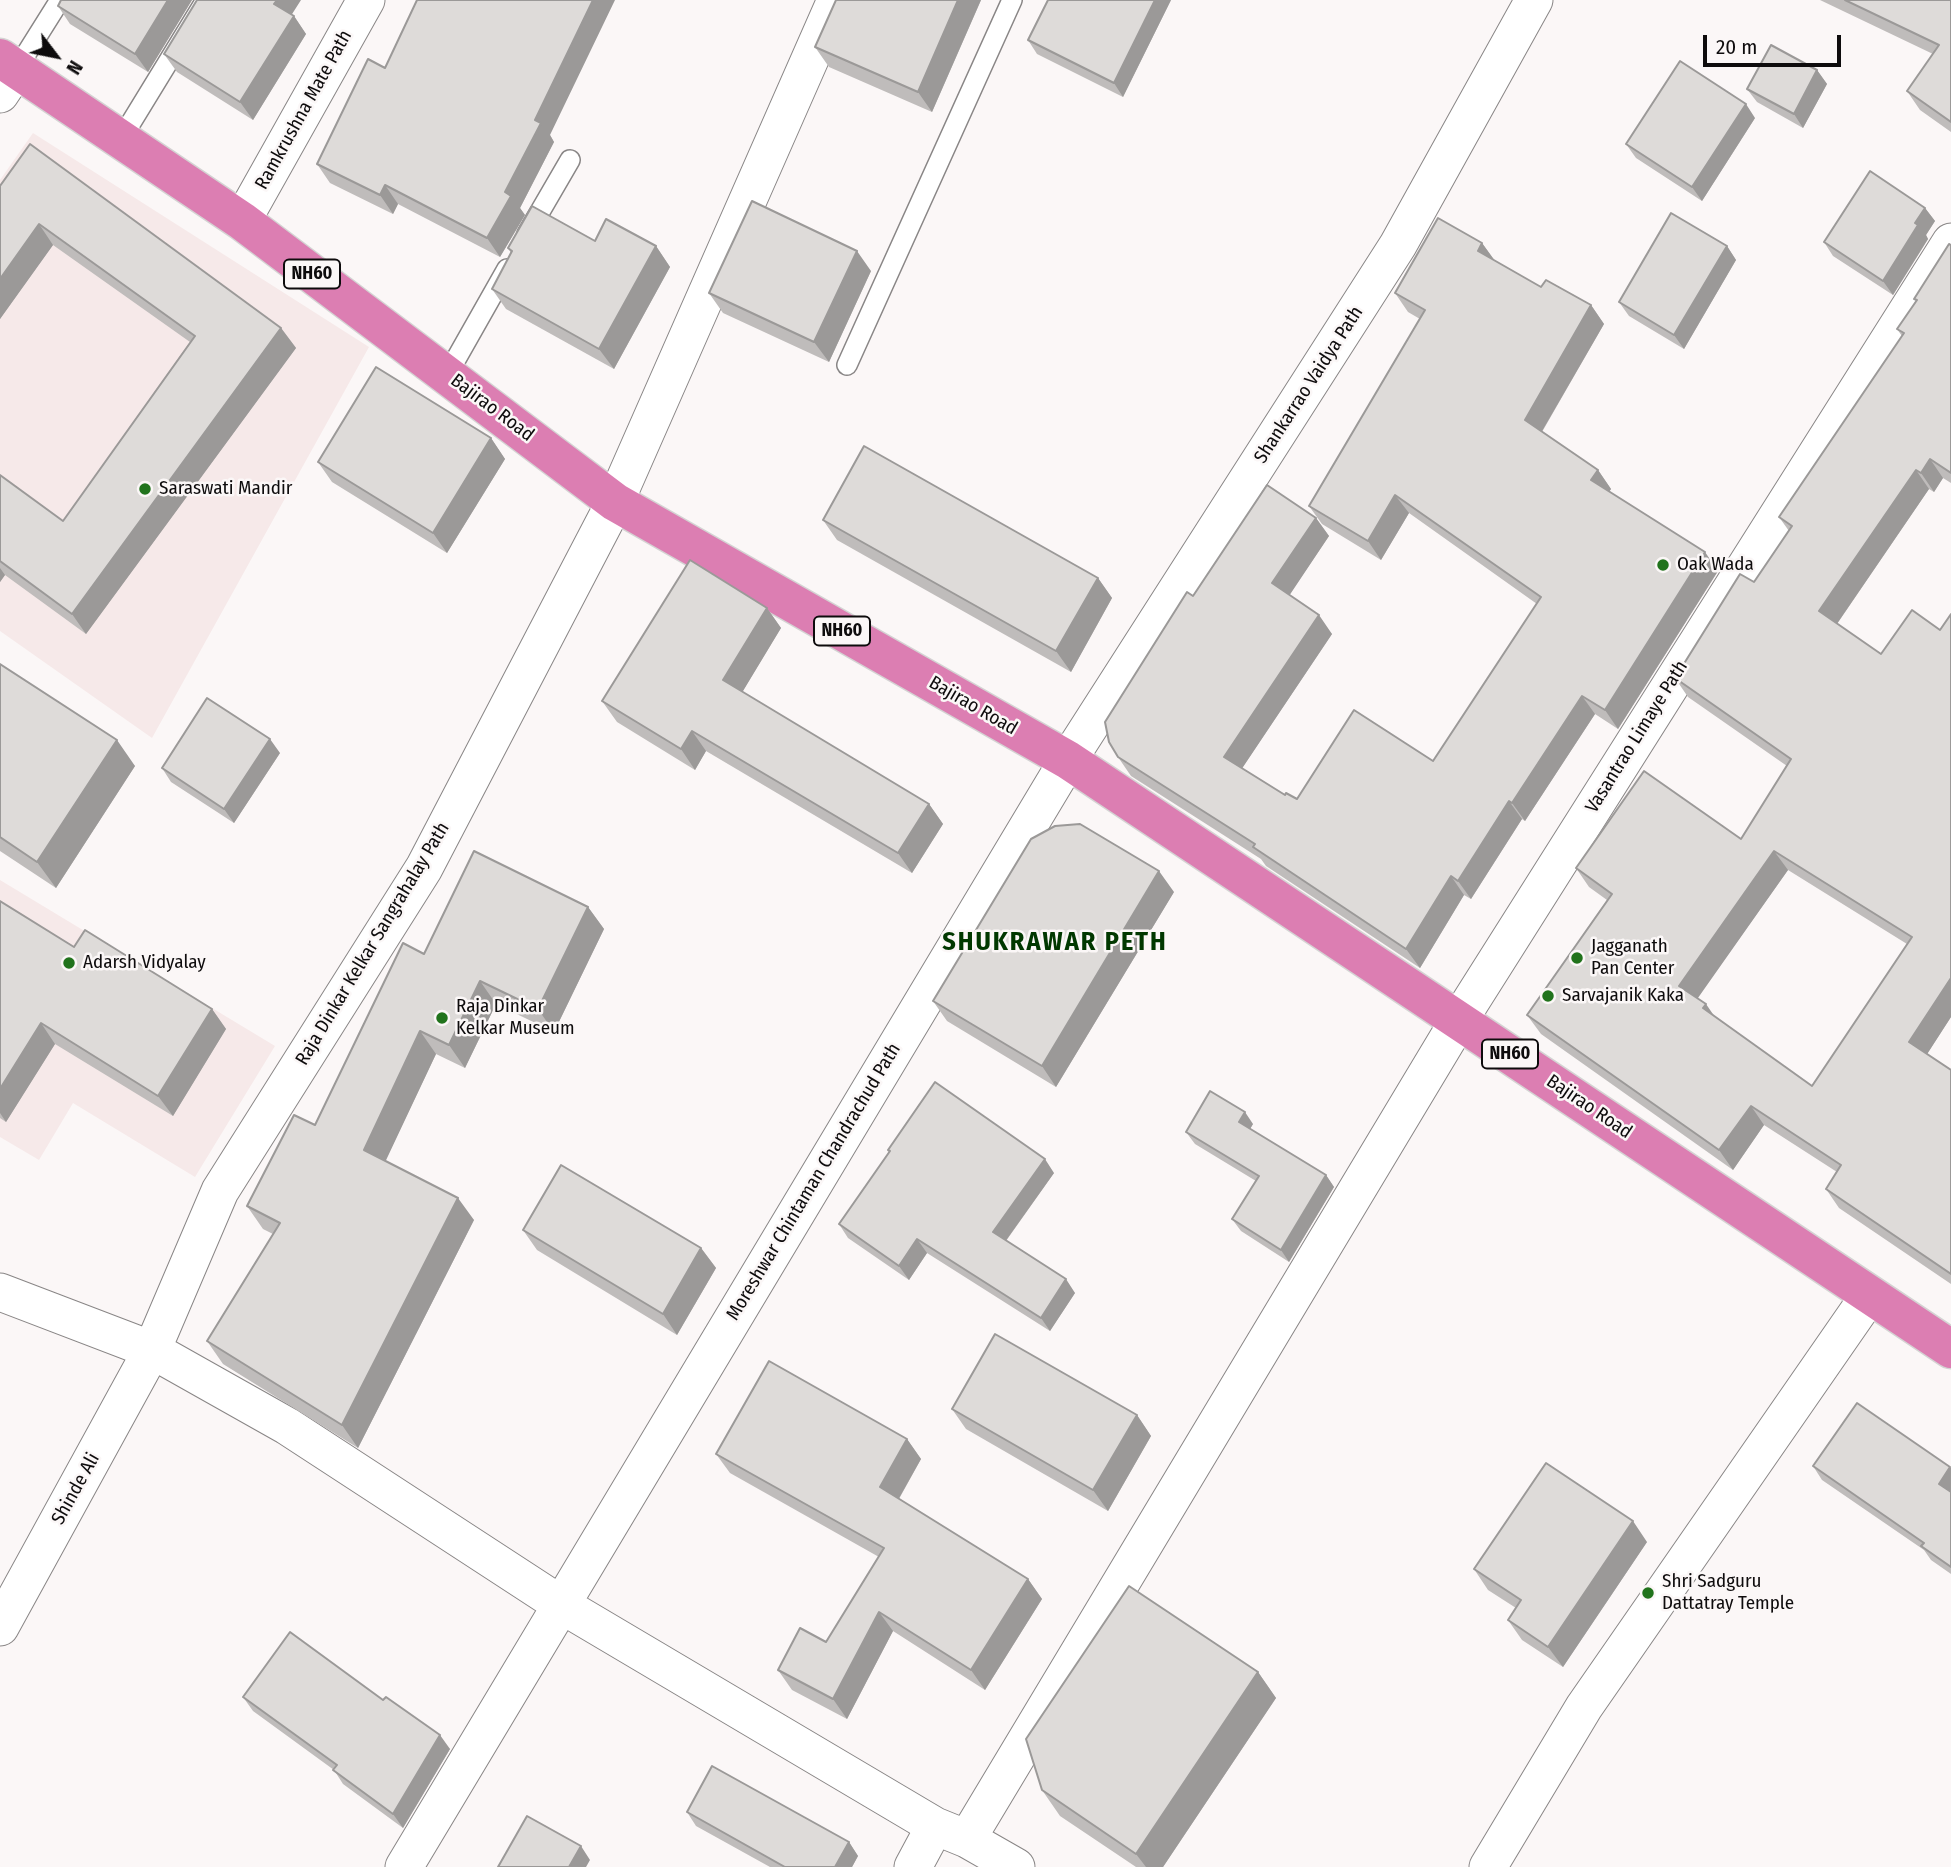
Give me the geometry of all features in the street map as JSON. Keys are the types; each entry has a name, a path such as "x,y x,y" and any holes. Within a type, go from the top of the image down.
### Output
{"highway":[{"name":"Bajirao Road","path":"5,74 121,139 242,221 615,502 1068,760 1951,1349"}],"street":[{"name":"Ramkrushna Mate Path","path":"242,221 366,0"},
{"name":"Raja Dinkar Kelkar Sangrahalay Path","path":"152,1350 220,1191 424,867 615,502 836,0"},
{"name":"Shankarrao Vaidya Path","path":"1068,760 1398,245 1534,0"},
{"name":"Vasantrao Limaye Path","path":"913,1867 951,1832 1458,1020 1951,242"},
{"name":"Moreshwar Chintaman Chandrachud Path","path":"404,1867 1068,760"},
{"path":"0,1292 152,1350 286,1426 560,1604 951,1832 1016,1867"},
{"path":"1488,1867 1584,1707 1869,1296"},
{"name":"Shinde Ali","path":"0,1627 152,1350"}],"lane":[{"path":"5,74 60,0"},
{"path":"121,139 206,0"},
{"path":"847,365 1012,0"},
{"path":"447,375 570,160"}],"shaded area":[{"name":"Saraswati Mandir","path":"33,133 369,347 152,738 0,631 0,180"},
{"name":"Adarsh Vidyalay","path":"0,880 275,1046 195,1177 73,1103 39,1160 0,1137"}],"building":[{"path":"61,0 168,0 135,54 58,6"},
{"path":"197,0 277,0 274,4 294,16 240,102 164,54"},
{"path":"417,0 593,0 535,120 541,123 505,192 511,196 487,238 385,185 380,195 317,164 368,59 385,68"},
{"path":"836,0 958,0 918,92 815,47"},
{"path":"1048,0 1155,0 1114,83 1028,40"},
{"path":"1845,0 1951,0 1951,122 1907,91 1939,45"},
{"path":"1771,45 1817,70 1794,114 1747,89"},
{"path":"1680,61 1746,104 1692,187 1626,144"},
{"path":"30,144 281,328 72,614 0,561 0,475 63,521 195,336 39,224 0,279 0,186"},
{"path":"1870,171 1925,208 1915,223 1918,225 1883,281 1824,242"},
{"path":"752,201 857,251 814,342 709,293"},
{"path":"532,206 595,241 606,219 656,246 599,349 492,289 512,251 508,248"},
{"path":"1671,213 1727,246 1674,335 1619,302"},
{"path":"1438,218 1482,243 1478,251 1541,287 1546,280 1591,305 1525,420 1598,470 1591,480 1705,552 1605,710 1582,696 1512,803 1509,801 1458,881 1451,876 1406,949 1253,847 1255,844 1118,757 1109,742 1105,722 1187,592 1193,596 1267,485 1316,518 1272,583 1319,615 1224,757 1285,795 1286,793 1297,799 1354,710 1433,761 1541,597 1395,495 1368,541 1309,506 1425,310 1395,293"},
{"path":"1949,244 1951,245 1951,473 1930,459 1921,473 1916,470 1819,611 1881,654 1912,610 1940,630 1951,614 1951,978 1909,1042 1951,1070 1951,1274 1826,1189 1841,1165 1751,1106 1719,1150 1527,1015 1612,894 1576,868 1644,771 1741,839 1791,759 1675,678 1740,574 1754,582 1792,526 1779,517 1904,333 1897,329 1917,300 1914,299","holes":["1774,851 1912,937 1812,1086 1703,1008 1706,1004 1679,986"]},
{"path":"376,367 491,438 433,533 318,462"},
{"path":"864,446 1098,578 1056,651 823,520"},
{"path":"690,560 767,608 723,680 929,804 898,853 692,731 681,749 602,701"},
{"path":"0,664 117,740 37,862 0,837"},
{"path":"207,698 270,739 224,809 162,768"},
{"path":"1080,824 1159,871 1042,1066 933,1001 1031,839 1055,826"},
{"path":"474,851 588,907 538,1009 480,981 449,1045 420,1031 364,1150 458,1198 342,1425 207,1341 280,1223 247,1206 294,1115 315,1125 403,943 424,954"},
{"path":"0,901 74,947 85,930 212,1009 158,1096 41,1023 0,1089"},
{"path":"935,1082 1045,1159 993,1232 1066,1279 1041,1318 917,1239 899,1266 839,1224"},
{"path":"1210,1091 1245,1112 1239,1122 1326,1175 1281,1250 1232,1219 1259,1176 1186,1132"},
{"path":"561,1165 701,1248 663,1314 523,1230"},
{"path":"995,1334 1137,1415 1093,1490 952,1409"},
{"path":"769,1361 907,1439 880,1487 1028,1579 971,1670 879,1612 833,1699 778,1670 800,1628 826,1642 884,1548 716,1454"},
{"path":"1857,1403 1950,1467 1939,1484 1951,1492 1951,1567 1921,1546 1924,1543 1813,1466"},
{"path":"1546,1463 1633,1521 1548,1647 1508,1620 1521,1600 1474,1569"},
{"path":"1129,1586 1258,1672 1136,1854 1042,1790 1026,1739"},
{"path":"290,1632 383,1700 386,1697 440,1735 393,1814 333,1770 337,1765 243,1697"},
{"path":"712,1766 849,1842 835,1867 785,1867 687,1812"},
{"path":"527,1816 581,1846 569,1867 498,1867"}],"place":[{"name":"Saraswati Mandir","path":"145,489"},
{"name":"Oak Wada","path":"1663,565"},
{"name":"Jagganath Pan Center","path":"1577,958"},
{"name":"Adarsh Vidyalay","path":"69,963"},
{"name":"Sarvajanik Kaka","path":"1548,996"},
{"name":"Raja Dinkar Kelkar Museum","path":"442,1018"},
{"name":"Shri Sadguru Dattatray Temple","path":"1648,1593"}],"district":[{"name":"SHUKRAWAR PETH","path":"1055,943"}]}
